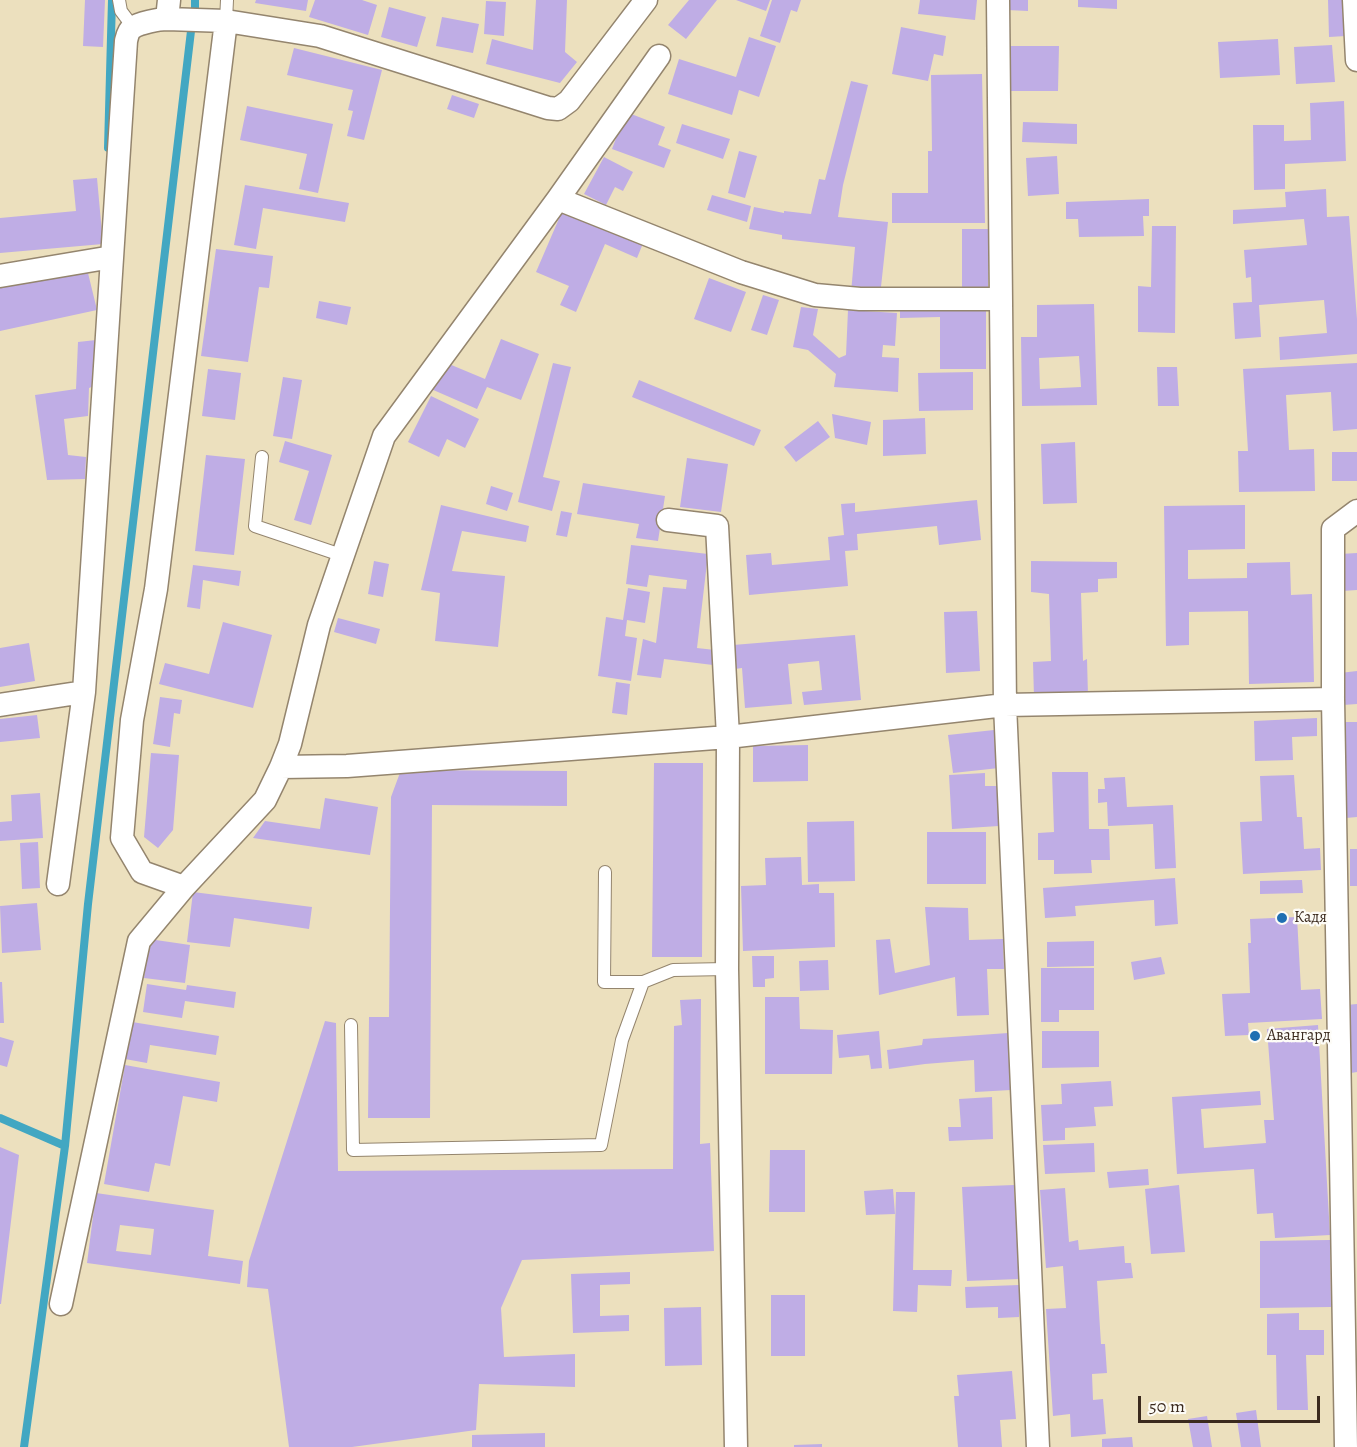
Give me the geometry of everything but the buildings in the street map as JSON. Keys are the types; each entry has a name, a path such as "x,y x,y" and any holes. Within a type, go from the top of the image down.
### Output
{"street":[{"path":"58,884 84,692 128,33 133,27 158,19 168,9 226,10 320,36 558,109 569,101 646,0"},
{"path":"998,0 1005,705 1038,1447"},
{"path":"1354,0 1357,60"},
{"path":"184,887 142,872 122,838 132,720 156,589 226,10"},
{"path":"61,1304 139,941 184,887 265,800 290,744 318,626 384,436 558,199 659,56"},
{"path":"558,199 741,272 815,295 860,300 1000,299"},
{"path":"0,276 112,257"},
{"path":"1346,1447 1333,699 1333,529 1357,511"},
{"path":"668,520 717,526 728,737 727,969 736,1447"},
{"path":"0,705 84,692"},
{"path":"281,767 347,766 728,737 1005,705 1333,699"}],"lane":[{"path":"119,0 121,11 133,27"},
{"path":"262,457 255,526 341,555"},
{"path":"605,872 604,982 643,982 673,970 727,969"},
{"path":"351,1025 353,1150 601,1145 622,1040 643,982"}],"waterway":[{"path":"108,148 112,0"},
{"path":"195,0 195,13"},
{"path":"24,1447 65,1146 88,904 191,31"},
{"path":"0,1118 65,1146"}],"place":[{"name":"Кадя","path":"1282,918"},
{"name":"Авангард","path":"1255,1036"}]}
